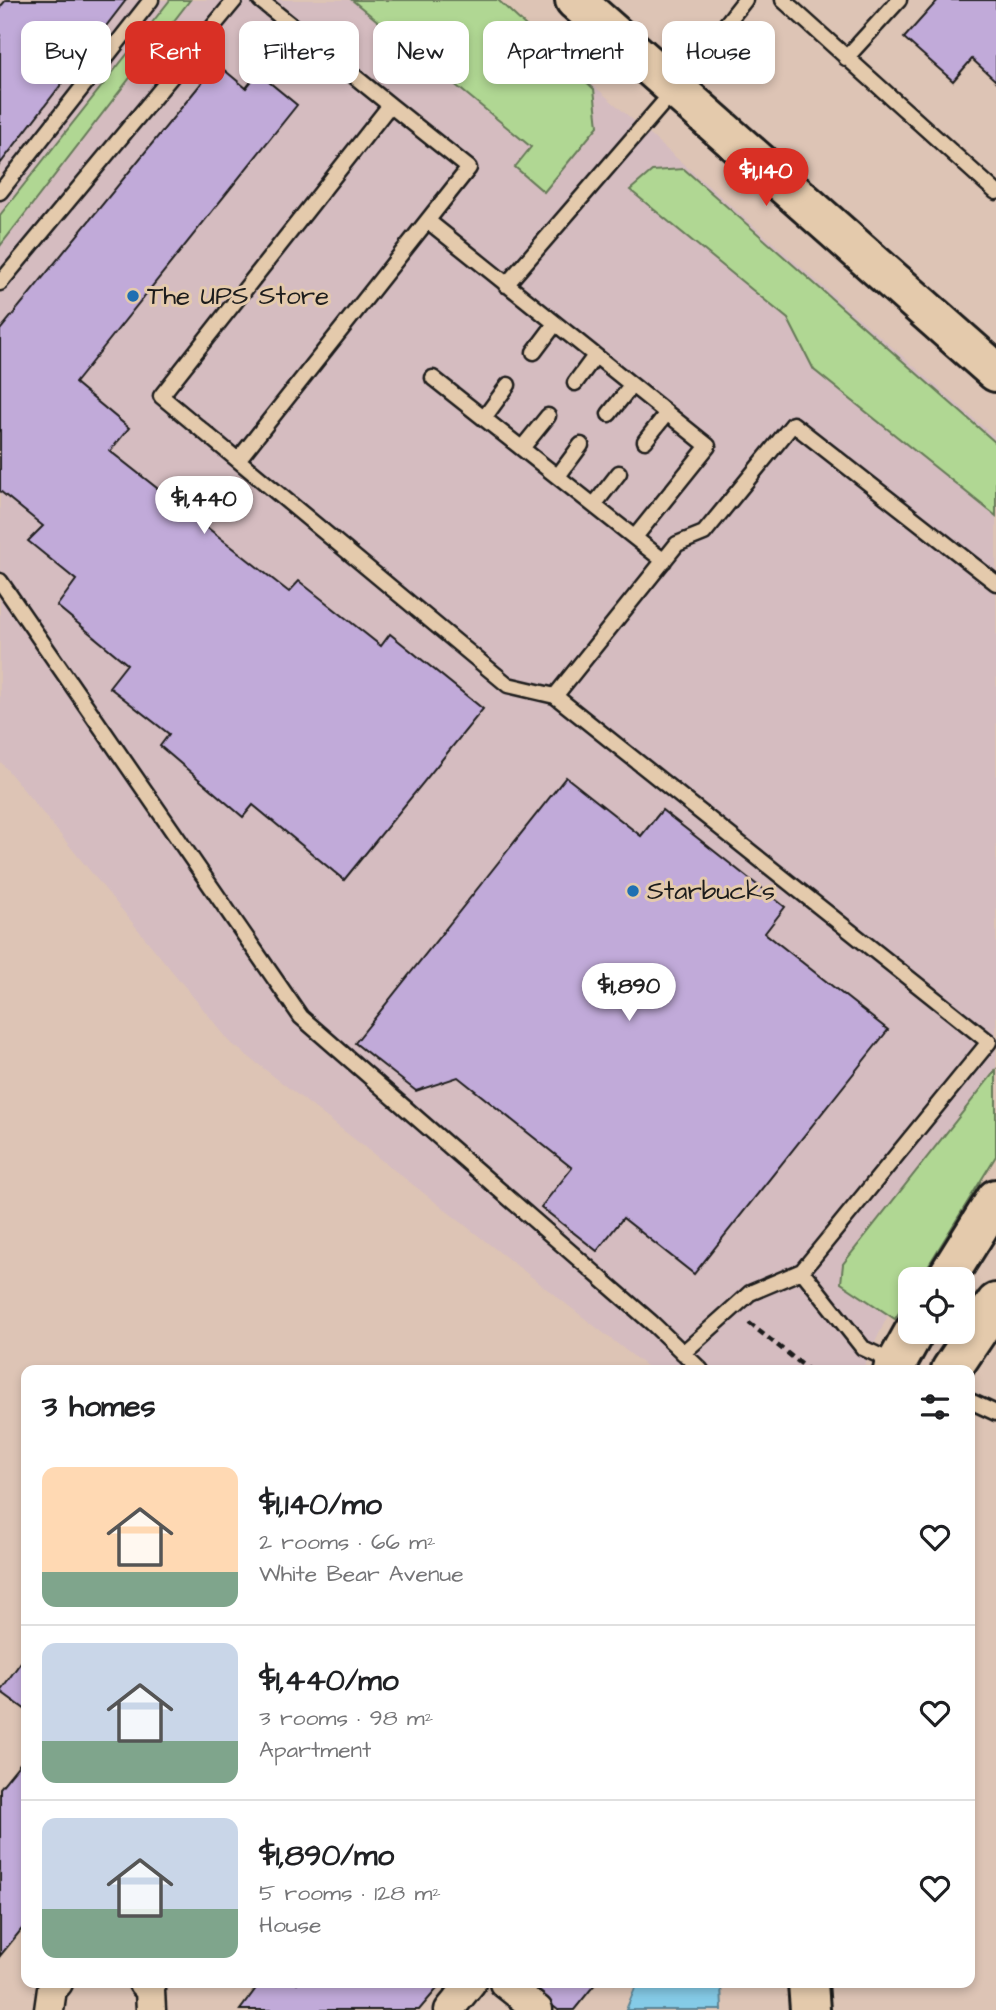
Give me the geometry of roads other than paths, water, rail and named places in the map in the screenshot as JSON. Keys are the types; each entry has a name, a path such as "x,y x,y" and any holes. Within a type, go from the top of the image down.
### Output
{"main road":[{"path":"575,0 996,372"},
{"path":"954,1267 996,1199"},
{"path":"954,1365 996,1303"},
{"path":"808,1988 810,2010"}],"street":[{"path":"148,1988 151,2010"},
{"path":"449,2010 467,1988"},
{"path":"510,1988 538,2010"}],"lane":[{"path":"0,192 151,0"},
{"path":"0,283 235,0"},
{"path":"238,460 469,168 260,0"},
{"path":"506,285 676,88 746,0"},
{"path":"782,0 996,192"},
{"path":"846,58 899,0"},
{"path":"390,105 161,396 508,685 555,696 994,1040 802,1271 750,1293 684,1353"},
{"path":"428,221 708,446 635,537"},
{"path":"534,352 555,324"},
{"path":"575,383 595,356"},
{"path":"433,377 664,561"},
{"path":"484,418 508,385"},
{"path":"609,414 632,385"},
{"path":"645,441 667,413"},
{"path":"522,448 548,416"},
{"path":"555,696 677,544 704,533 793,424 996,583"},
{"path":"558,477 582,445"},
{"path":"594,505 619,473"},
{"path":"0,581 300,1017 696,1365"},
{"path":"802,1271 863,1348 903,1359"},
{"path":"975,1403 996,1413"}],"water":[{"path":"635,1988 721,1988 722,2010 626,2010"}],"place":[{"name":"The UPS Store","path":"133,296"},
{"name":"Starbucks","path":"633,891"}]}
